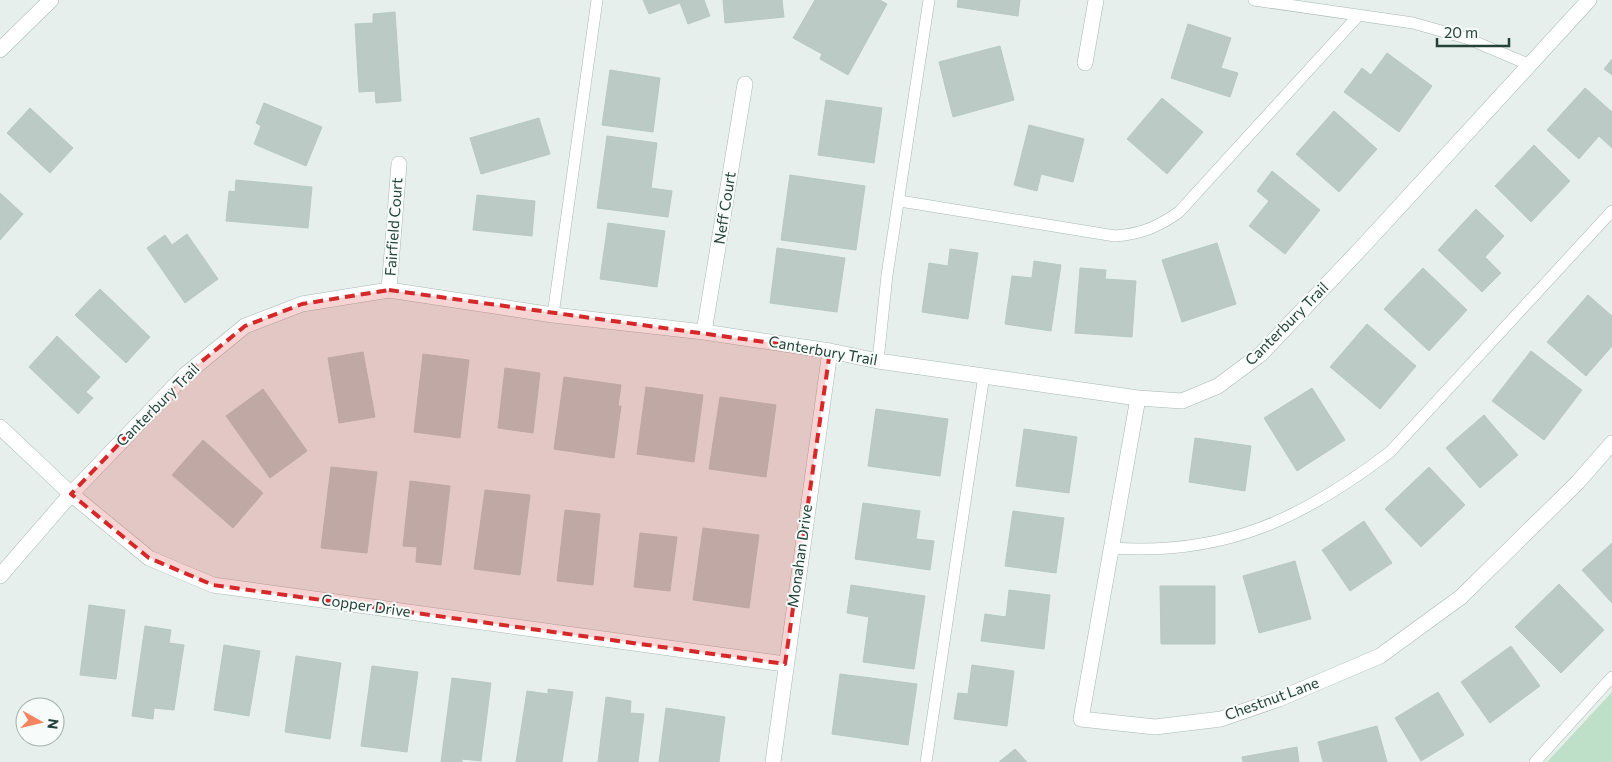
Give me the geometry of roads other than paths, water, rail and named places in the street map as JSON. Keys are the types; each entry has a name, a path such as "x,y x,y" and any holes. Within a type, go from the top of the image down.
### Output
{"street":[{"path":"0,50 51,0"},
{"path":"1085,63 1096,0"},
{"name":"Canterbury Trail","path":"0,576 72,494 185,375 245,326 302,304 389,290 553,315 704,332 830,350 878,361 1138,398 1182,401 1218,386 1261,354 1366,243 1589,0"},
{"name":"Neff Court","path":"704,332 745,84"},
{"name":"Fairfield Court","path":"389,290 399,164"},
{"name":"Monahan Drive","path":"773,762 785,664 830,350"},
{"name":"Chestnut Lane","path":"1138,398 1081,719 1154,727 1221,719 1279,699 1380,656 1460,597 1578,482 1612,443"},
{"name":"Copper Drive","path":"0,427 72,494 149,558 213,585 785,664"}],"lane":[{"path":"553,315 597,0"},
{"path":"878,361 888,275 930,0"},
{"path":"1254,0 1413,24 1466,38 1530,65"},
{"path":"900,201 1115,236 1136,234 1158,227 1179,212 1358,16"},
{"path":"1112,548 1146,550 1193,546 1251,533 1348,484 1390,452 1612,212"},
{"path":"926,762 984,375"},
{"path":"1535,762 1612,677"}]}
